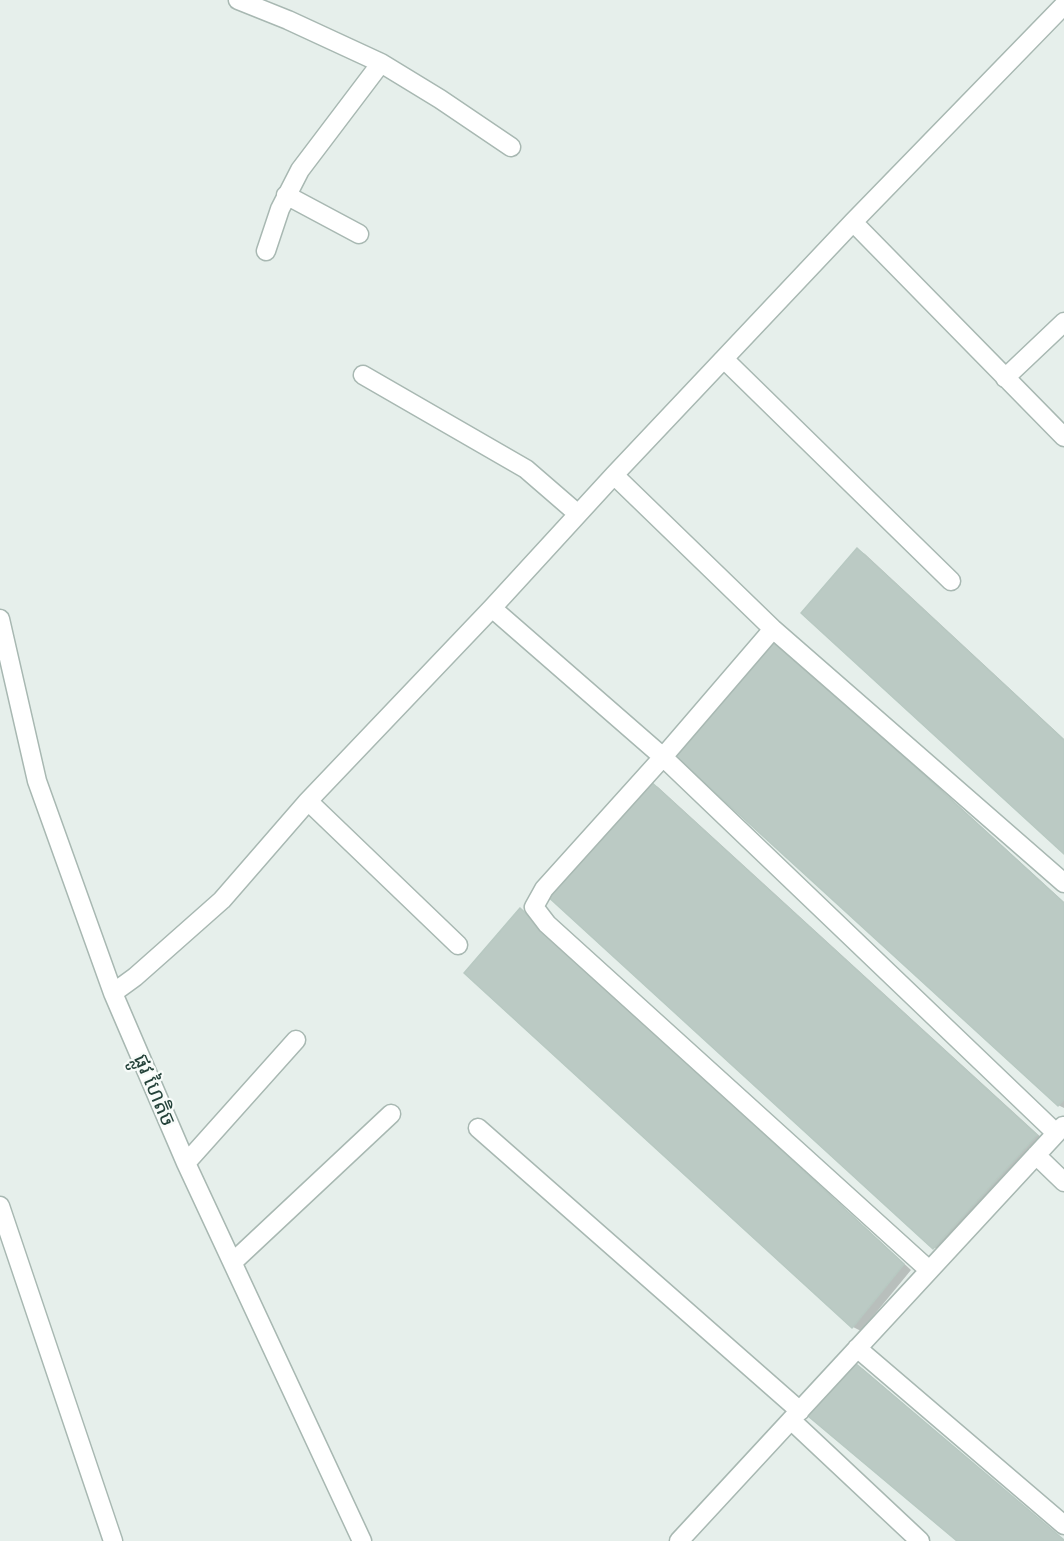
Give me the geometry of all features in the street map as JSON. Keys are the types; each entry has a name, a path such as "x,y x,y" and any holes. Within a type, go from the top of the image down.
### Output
{"street":[{"path":"238,0 288,20 381,63 511,147"},
{"path":"113,993 135,978 222,900 308,801 492,608 614,475 853,222 1064,5"},
{"path":"266,251 286,195 300,170 381,63"},
{"path":"286,195 359,234"},
{"path":"853,222 1064,437"},
{"path":"1005,378 1064,322"},
{"path":"724,359 951,581"},
{"path":"363,375 526,469 578,514"},
{"path":"614,475 773,629 1064,883"},
{"path":"492,608 663,757 1060,1129 679,1541"},
{"name":"ផ្លូវ ហៃតិច","path":"0,619 37,781 113,993 186,1163 362,1541"},
{"path":"773,629 544,890 534,907 547,924 929,1270"},
{"path":"308,801 458,945"},
{"path":"186,1163 296,1040"},
{"path":"233,1263 391,1114"},
{"path":"478,1128 796,1415 920,1541"},
{"path":"1036,1155 1064,1182"},
{"path":"0,1206 113,1541"},
{"path":"857,1348 1064,1525"}],"building":[{"path":"857,548 1064,740 1064,854 801,613"},
{"path":"774,638 1064,903 1064,1099 1058,1106 670,751"},
{"path":"649,780 1037,1135 933,1249 545,894"},
{"path":"520,908 904,1264 852,1328 464,973"},
{"path":"855,1363 1064,1541 957,1541 808,1416"}]}
